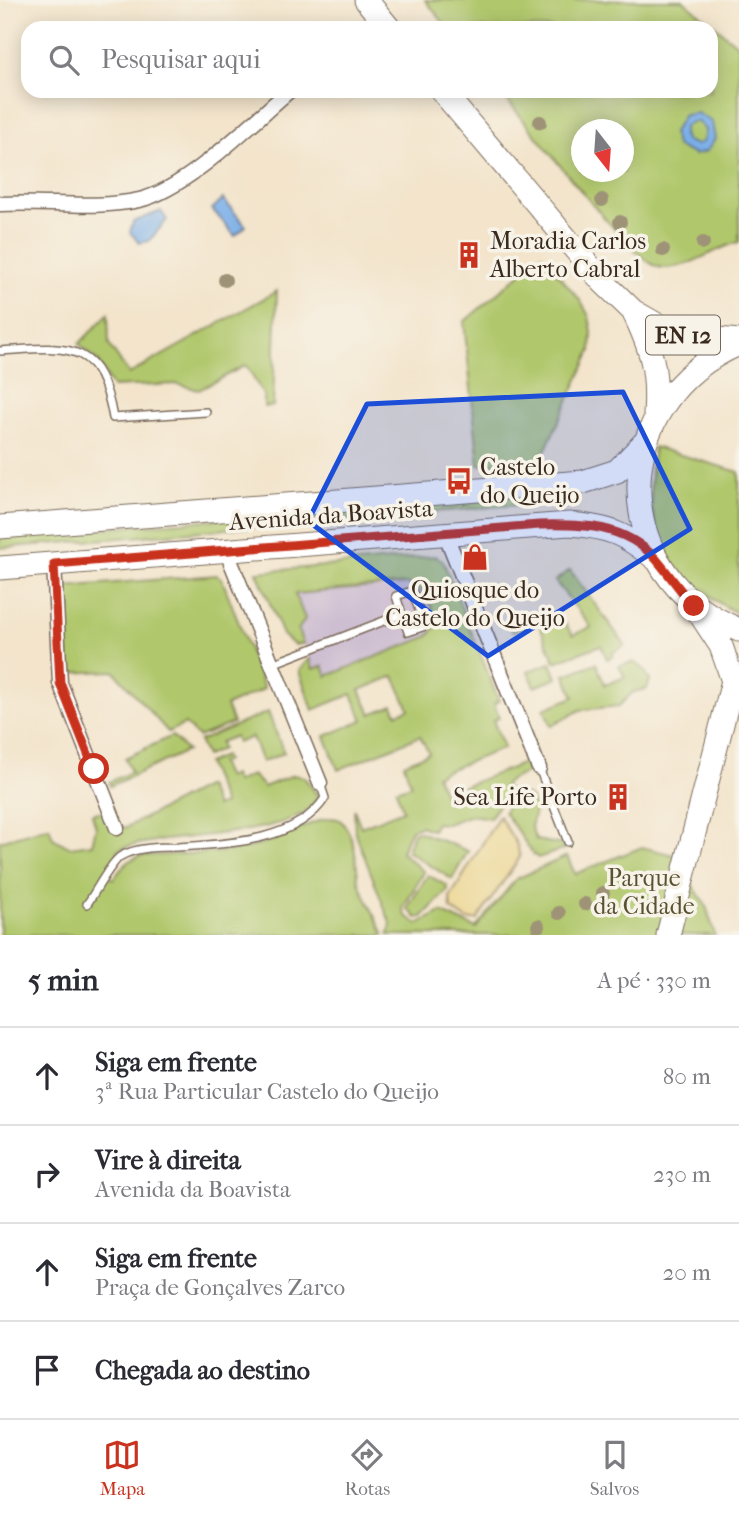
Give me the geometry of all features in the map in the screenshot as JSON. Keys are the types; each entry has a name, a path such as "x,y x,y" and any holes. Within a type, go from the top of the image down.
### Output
{"main road":[{"name":"EN 12","path":"448,98 602,281 633,311 661,327 687,336 739,342"},
{"name":"EN 12","path":"633,311 654,362 658,381 655,416"},
{"name":"EN 12","path":"668,935 735,693 732,670 721,646 694,606 673,584 656,559 645,532 638,503 638,473 644,443 655,416 672,391 693,369 739,342"},
{"name":"Avenida da Boavista","path":"0,527 583,482 617,471 644,443"},
{"name":"Avenida da Boavista","path":"0,568 539,525 599,526 626,535 656,559"},
{"name":"EN 12","path":"694,606 739,630"}],"street":[{"path":"0,204 80,206 139,200 161,192 184,179 281,98"},
{"path":"444,533 539,768"},
{"path":"226,550 320,783"},
{"path":"54,564 60,683 117,828"}],"lane":[{"path":"0,351 52,347 73,349 90,362 106,382 113,418 206,412"},
{"path":"412,591 425,626 408,632 402,614 396,596 412,591"},
{"path":"272,664 402,614"},
{"path":"539,768 568,842"},
{"path":"87,904 118,857 142,849 219,845 269,833 303,820 317,810 325,797 320,783"}],"highlighted area":[{"path":"623,392 690,529 488,656 308,521 367,404"}],"shaded area":[{"path":"438,556 477,642 313,710 299,676 300,667 309,658 304,644 294,645 285,639 257,572"}],"green space":[{"path":"425,0 683,0 709,21 442,21"},
{"path":"718,29 739,46 739,242 688,263 668,268 658,267 644,259 602,216 573,182 634,182 634,119 571,119 571,179 506,98 718,98"},
{"path":"542,255 580,300 589,316 591,351 545,451 536,459 479,465 464,322"},
{"path":"277,291 273,406 264,407 264,396 246,365 199,390 177,384 112,387 98,361 79,344 108,314 109,345 129,374"},
{"path":"654,447 739,472 739,614 692,583 676,566 664,547 655,526 651,502"},
{"path":"528,494 528,504 0,548 0,537"},
{"name":"Parque da Cidade","path":"435,556 443,561 499,701 494,703 499,718 493,720 504,748 436,775 444,794 524,763 528,772 510,780 503,787 508,789 490,818 471,815 447,824 436,823 432,830 420,826 411,829 401,852 424,872 403,908 405,915 418,924 441,912 476,928 516,879 567,856 575,874 642,847 674,855 706,906 715,935 388,935 391,925 355,832 354,809 361,827 403,810 396,790 411,785 404,764 429,753 420,736 338,770 325,736 363,720 352,694 313,710 299,671 309,658 313,669 323,666 327,676 427,637 435,628 432,607 419,590 406,584 295,594 305,619 298,630 303,644 294,645 283,635 257,572","holes":["394,676 409,709 397,714 393,705 371,714 360,690"]},
{"path":"570,570 625,645 612,653 614,656 607,659 601,645 555,662 539,624 512,632 509,623 550,619 563,621 573,635 591,627 555,581"},
{"path":"217,575 222,579 264,689 226,706 233,723 198,737 185,724 168,732 114,671 66,673 63,587"},
{"path":"633,662 643,668 650,680 647,689 633,692 619,706 580,710 551,726 544,709 574,697 565,675 596,663 605,685 625,677 619,666"},
{"path":"551,663 557,678 535,687 528,671"},
{"path":"268,712 284,753 262,762 252,737 237,743 235,736 220,742 222,749 206,756 199,741"},
{"path":"172,736 187,751 110,786 109,782 131,772 125,758"},
{"path":"224,756 226,760 220,763 227,778 233,775 236,782 252,775 264,787 293,775 304,777 318,796 306,811 285,821 227,833 137,844 118,850 118,857 107,875 113,879 127,862 139,856 206,853 256,846 318,821 335,818 341,821 349,833 359,883 384,935 0,935 0,841 49,827 53,838 69,847 92,844 96,827 92,814 103,811 117,828 127,827 207,786 216,807 224,804 207,763"},
{"path":"515,791 528,796 536,807 531,827 536,840 563,845 565,849 538,858 534,855 504,812"},
{"path":"417,831 468,851 452,879 407,851 413,833"},
{"path":"428,875 447,886 448,890 422,917 417,918 407,908"}],"sand":[{"path":"499,816 517,845 520,857 477,920 468,920 451,909 450,898"}],"water":[{"path":"697,113 712,122 715,139 707,151 695,155 676,146 673,132 684,115","holes":["691,122 698,122 705,130 703,141 697,145 686,141 683,135 684,127"]},
{"path":"223,199 246,226 235,236 212,209"},
{"path":"161,211 167,220 149,241 139,243 130,232 133,222"}],"place":[{"name":"Moradia Carlos Alberto Cabral","path":"469,255"},
{"name":"Castelo do Queijo","path":"459,481"},
{"name":"Quiosque do Castelo do Queijo","path":"475,557"},
{"name":"Sea Life Porto","path":"618,797"}],"route":[{"path":"94,769 60,683 54,564 569,524 599,526 626,535 656,559 673,584 694,606"}]}
